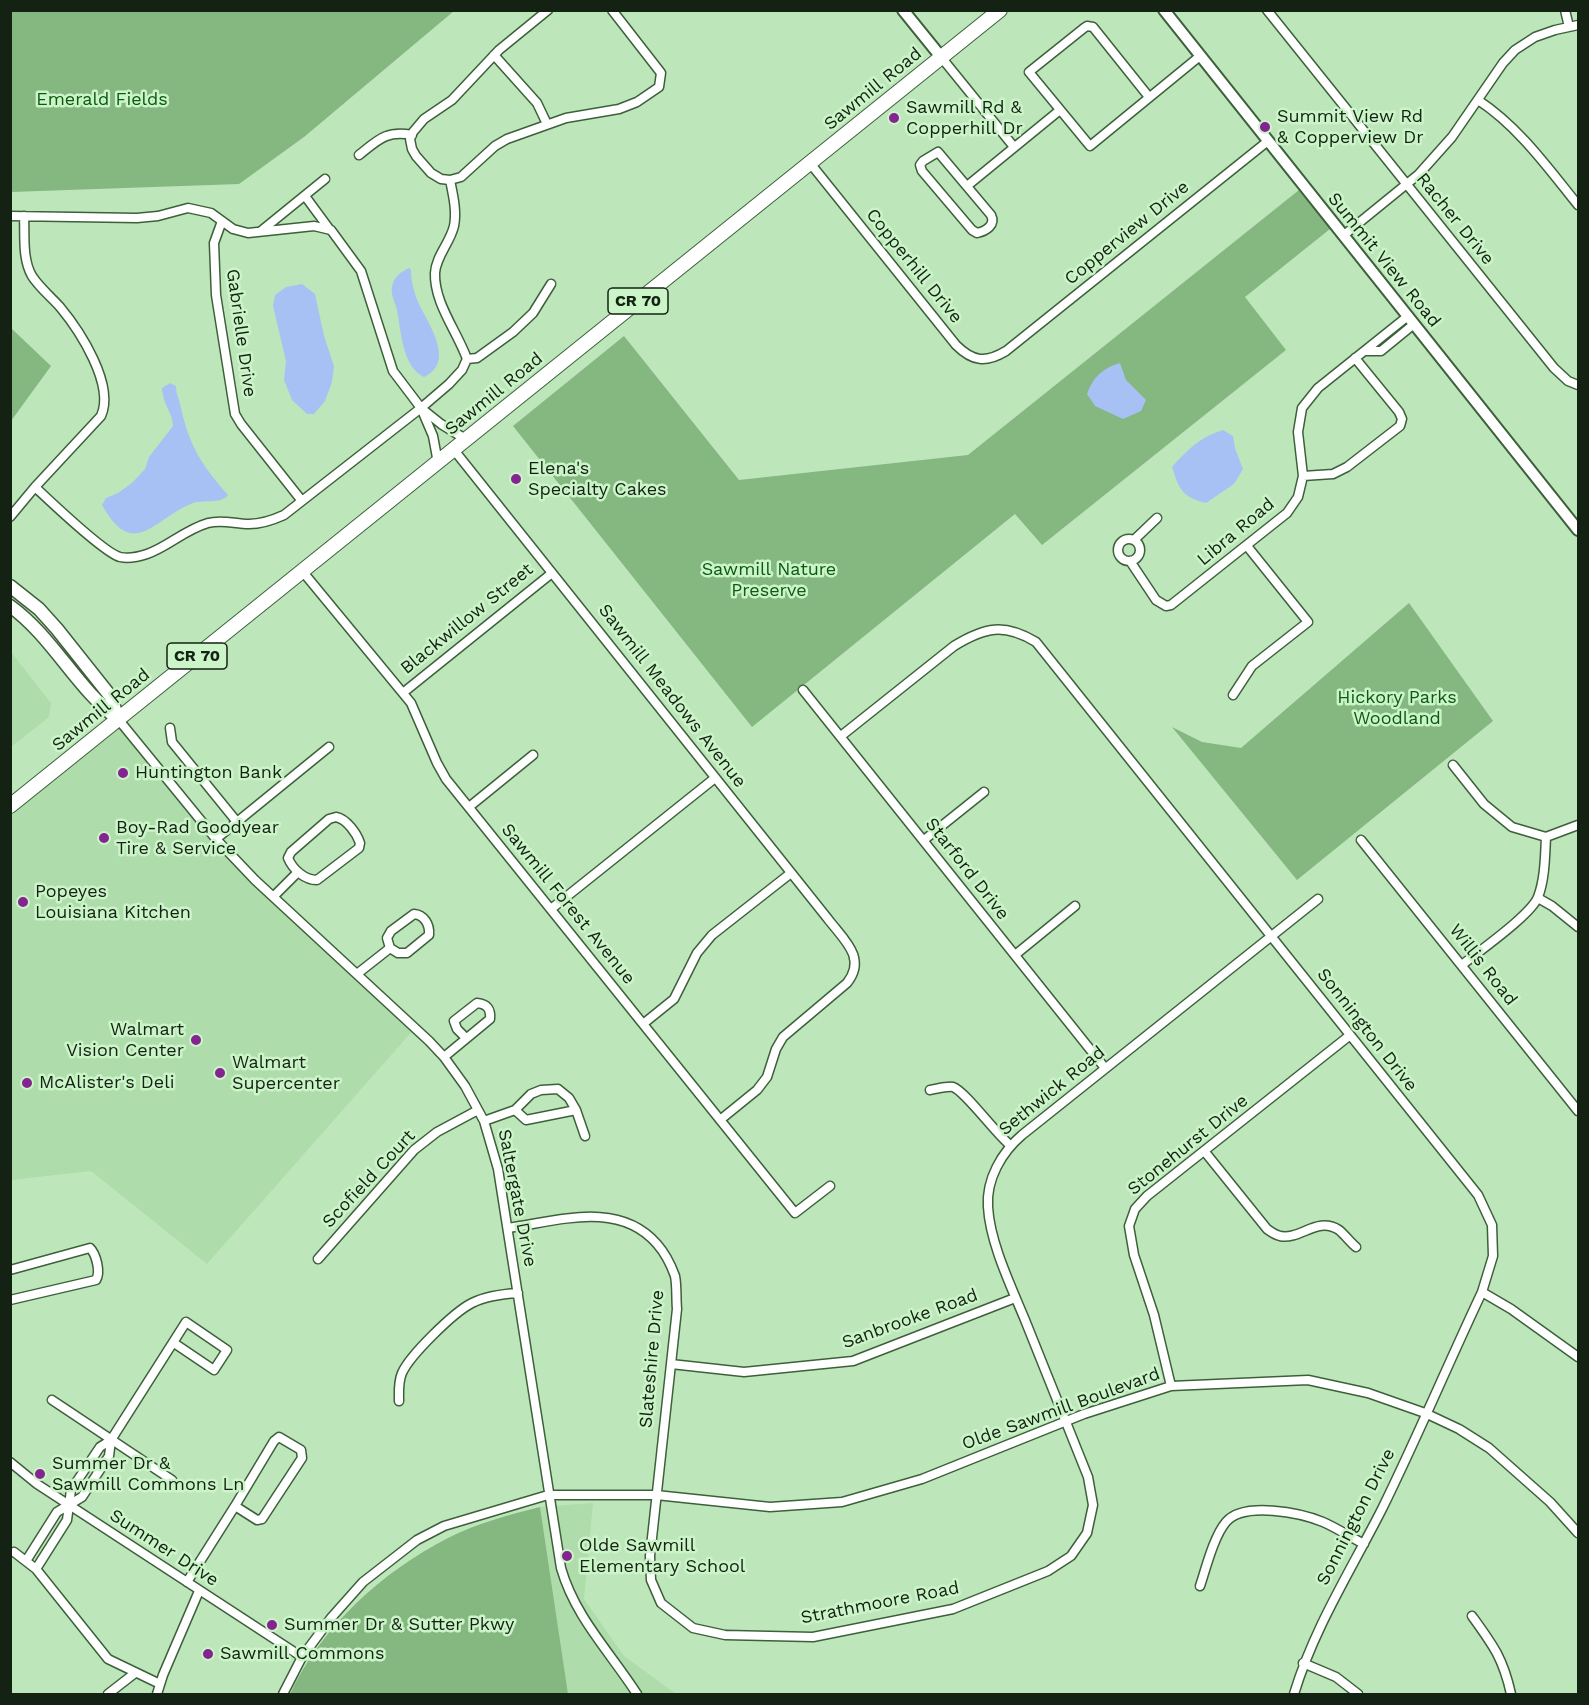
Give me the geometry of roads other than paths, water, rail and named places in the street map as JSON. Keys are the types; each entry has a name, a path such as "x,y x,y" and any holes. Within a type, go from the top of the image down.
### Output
{"main road":[{"name":"Sawmill Road","path":"10,806 1000,10"},
{"path":"10,586 39,609 57,629 111,697 118,719"},
{"path":"10,606 42,634 100,705 118,719"}],"street":[{"path":"548,10 494,55 452,100 424,119 412,135 412,149 431,173 441,179 450,180 461,177 495,146 507,139 566,118 619,109 637,102 659,87 661,73 612,10"},
{"path":"903,10 1014,147"},
{"name":"Summit View Road","path":"1164,10 1578,530"},
{"name":"Racher Drive","path":"1267,10 1554,368 1568,381 1578,385"},
{"path":"1564,10 1569,27"},
{"path":"1344,236 1419,174 1452,137 1503,63 1524,43 1555,30 1578,25"},
{"path":"1149,98 1094,27 1087,26 1029,72 1090,146 1149,98 1200,56"},
{"path":"494,55 537,103 547,124"},
{"path":"1479,100 1526,141 1578,205"},
{"path":"967,186 1060,110"},
{"path":"359,155 382,137 398,132 412,135"},
{"name":"Copperview Drive","path":"1006,351 1268,141"},
{"path":"938,152 967,186 993,219 993,224 983,232 977,233 972,230 920,165 938,152"},
{"name":"Copperhill Drive","path":"810,163 966,355 980,360 994,358 1006,351"},
{"path":"260,232 325,179"},
{"path":"35,487 103,547 118,557 133,558 149,554 190,529 220,521 247,524 270,522 284,515 421,408 462,370 467,359 456,331 440,304 435,282 435,271 439,259 454,226 455,203 450,180"},
{"path":"304,196 361,271 393,371 421,408 433,436 438,463"},
{"path":"10,216 137,218 158,216 188,208 211,213 233,229 248,233 314,226 331,230"},
{"path":"10,517 101,416 105,404 105,394 87,347 73,324 32,276 25,252 24,216"},
{"name":"Gabrielle Drive","path":"222,221 214,243 216,295 236,414 241,424 302,501"},
{"path":"467,359 477,358 513,332 533,313 551,284"},
{"name":"Libra Road","path":"1130,561 1156,600 1166,606 1176,602 1287,513 1298,496 1303,476 1298,432 1302,408 1318,388 1355,358 1364,351 1380,351 1411,320"},
{"path":"1303,476 1333,474 1347,467 1400,426 1402,419 1399,412 1355,358"},
{"path":"421,408 467,440"},
{"name":"Sawmill Meadows Avenue","path":"454,450 791,873 855,957 855,966 847,983 783,1037 776,1049 767,1077 757,1090 720,1120"},
{"path":"1134,540 1157,518"},
{"path":"1126,539 1134,540 1139,545 1140,552 1137,558 1130,561 1120,557 1118,546 1126,539"},
{"path":"1233,696 1252,666 1308,622 1247,546"},
{"name":"Sawmill Forest Avenue","path":"303,572 404,692 446,779 795,1213 830,1186"},
{"name":"Blackwillow Street","path":"404,692 552,573"},
{"name":"Sonnington Drive","path":"840,736 969,636 986,629 1012,630 1036,642 1478,1195 1492,1225 1493,1256 1482,1292 1364,1544 1331,1602 1303,1663 1294,1695"},
{"name":"Starford Drive","path":"803,690 1105,1068"},
{"name":"Saltergate Drive","path":"118,719 216,840 444,1057 465,1086 484,1121 498,1169 548,1495 566,1587 588,1627 606,1648 637,1695"},
{"path":"170,728 172,742 237,822"},
{"path":"216,840 329,747"},
{"path":"469,807 533,755"},
{"path":"1453,765 1484,804 1512,827 1546,837 1578,825"},
{"path":"551,909 715,778"},
{"path":"924,840 984,792"},
{"path":"342,818 357,836 360,843 359,848 317,880 309,880 298,872 289,863 288,858 291,852 330,819 342,818"},
{"path":"1462,965 1518,921 1538,898 1545,861 1546,837"},
{"name":"Willis Road","path":"1361,840 1578,1111"},
{"path":"274,896 298,872"},
{"path":"643,1024 674,999 697,953 712,936 791,873"},
{"path":"1538,898 1578,927"},
{"name":"Sethwick Road","path":"1066,1422 1016,1298 992,1229 987,1206 996,1168 1010,1145 1318,899"},
{"path":"1015,955 1076,906"},
{"path":"414,914 421,916 428,923 429,935 407,953 398,953 390,948 387,938 391,931 414,914"},
{"path":"357,974 390,948"},
{"path":"444,1057 490,1019 488,1007 477,1004 454,1021 457,1029 466,1038"},
{"name":"Stonehurst Drive","path":"1171,1386 1154,1315 1134,1255 1129,1226 1135,1209 1147,1196 1349,1036"},
{"path":"930,1090 955,1088 962,1092 992,1128 1010,1145"},
{"path":"484,1121 515,1110 531,1094 541,1090 558,1089 569,1098 576,1110 585,1136"},
{"name":"Scofield Court","path":"318,1258 414,1150 437,1132 478,1110"},
{"path":"515,1110 526,1120 576,1110"},
{"path":"1205,1152 1267,1230 1279,1236 1292,1236 1315,1226 1327,1226 1339,1230 1356,1247"},
{"name":"Slateshire Drive","path":"508,1228 587,1216 614,1218 639,1228 651,1238 670,1263 675,1278 677,1309 656,1495"},
{"path":"10,1270 90,1248 94,1252 99,1275 96,1280 10,1300"},
{"path":"1482,1292 1511,1309 1578,1357"},
{"path":"399,1401 402,1374 445,1322 472,1303 518,1293"},
{"name":"Sanbrooke Road","path":"671,1364 744,1372 853,1361 1016,1298"},
{"path":"26,1561 57,1512 82,1497 109,1456 111,1440 186,1322 227,1350 214,1370 174,1343"},
{"name":"Olde Sawmill Boulevard","path":"283,1695 302,1657 331,1618 363,1582 417,1540 444,1526 475,1515 548,1495 656,1495 770,1507 842,1502 922,1479 1066,1422 1171,1386 1308,1380 1368,1394 1425,1413 1460,1429 1489,1448 1550,1502 1578,1533"},
{"path":"52,1401 172,1480"},
{"name":"Strathmoore Road","path":"656,1495 650,1556 651,1580 661,1603 693,1628 725,1635 813,1637 953,1609 1048,1571 1071,1556 1087,1533 1094,1506 1088,1477 1066,1422"},
{"path":"187,1582 276,1438 282,1437 301,1450 302,1458 262,1520 257,1520 236,1506"},
{"path":"36,1569 67,1520 71,1490 100,1446 111,1440"},
{"name":"Summer Drive","path":"10,1462 28,1478 68,1505 302,1657"},
{"path":"1200,1586 1216,1541 1226,1522 1236,1514 1248,1511 1290,1513 1323,1522 1364,1544"},
{"path":"12,1552 36,1569 104,1655 160,1684"},
{"path":"157,1695 200,1591"},
{"path":"1472,1616 1498,1653 1511,1695"},
{"path":"1303,1663 1336,1677 1358,1695"},
{"path":"108,1695 135,1673"}],"water":[{"path":"409,268 417,298 433,331 439,352 434,370 424,377 411,365 407,357 392,294 395,278"},
{"path":"302,284 315,294 324,336 334,366 332,382 325,401 314,414 307,414 292,400 284,380 286,361 273,306 275,295 286,287"},
{"path":"1120,363 1126,380 1146,400 1141,411 1123,419 1095,406 1087,394 1099,374"},
{"path":"170,383 176,386 187,431 197,453 228,495 221,500 193,503 145,531 135,533 124,531 113,522 102,505 106,498 132,483 145,469 149,457 173,426 162,388"},
{"path":"1223,430 1233,436 1243,469 1234,484 1206,503 1192,498 1183,491 1172,467 1194,445 1207,436"}],"place":[{"name":"Sawmill Rd & Copperhill Dr","path":"894,118"},
{"name":"Summit View Rd & Copperview Dr","path":"1265,127"},
{"name":"Elena's Specialty Cakes","path":"516,479"},
{"name":"Huntington Bank","path":"123,773"},
{"name":"Boy-Rad Goodyear Tire & Service","path":"104,838"},
{"name":"Popeyes Louisiana Kitchen","path":"23,902"},
{"name":"Walmart Vision Center","path":"196,1040"},
{"name":"Walmart Supercenter","path":"220,1073"},
{"name":"McAlister's Deli","path":"27,1083"},
{"name":"Summer Dr & Sawmill Commons Ln","path":"40,1474"},
{"name":"Olde Sawmill Elementary School","path":"567,1556"},
{"name":"Summer Dr & Sutter Pkwy","path":"272,1625"},
{"name":"Sawmill Commons","path":"208,1654"}],"park label":[{"name":"Emerald Fields","path":"102,100"},
{"name":"Sawmill Nature Preserve","path":"769,580"},
{"name":"Hickory Parks Woodland","path":"1397,708"}]}
